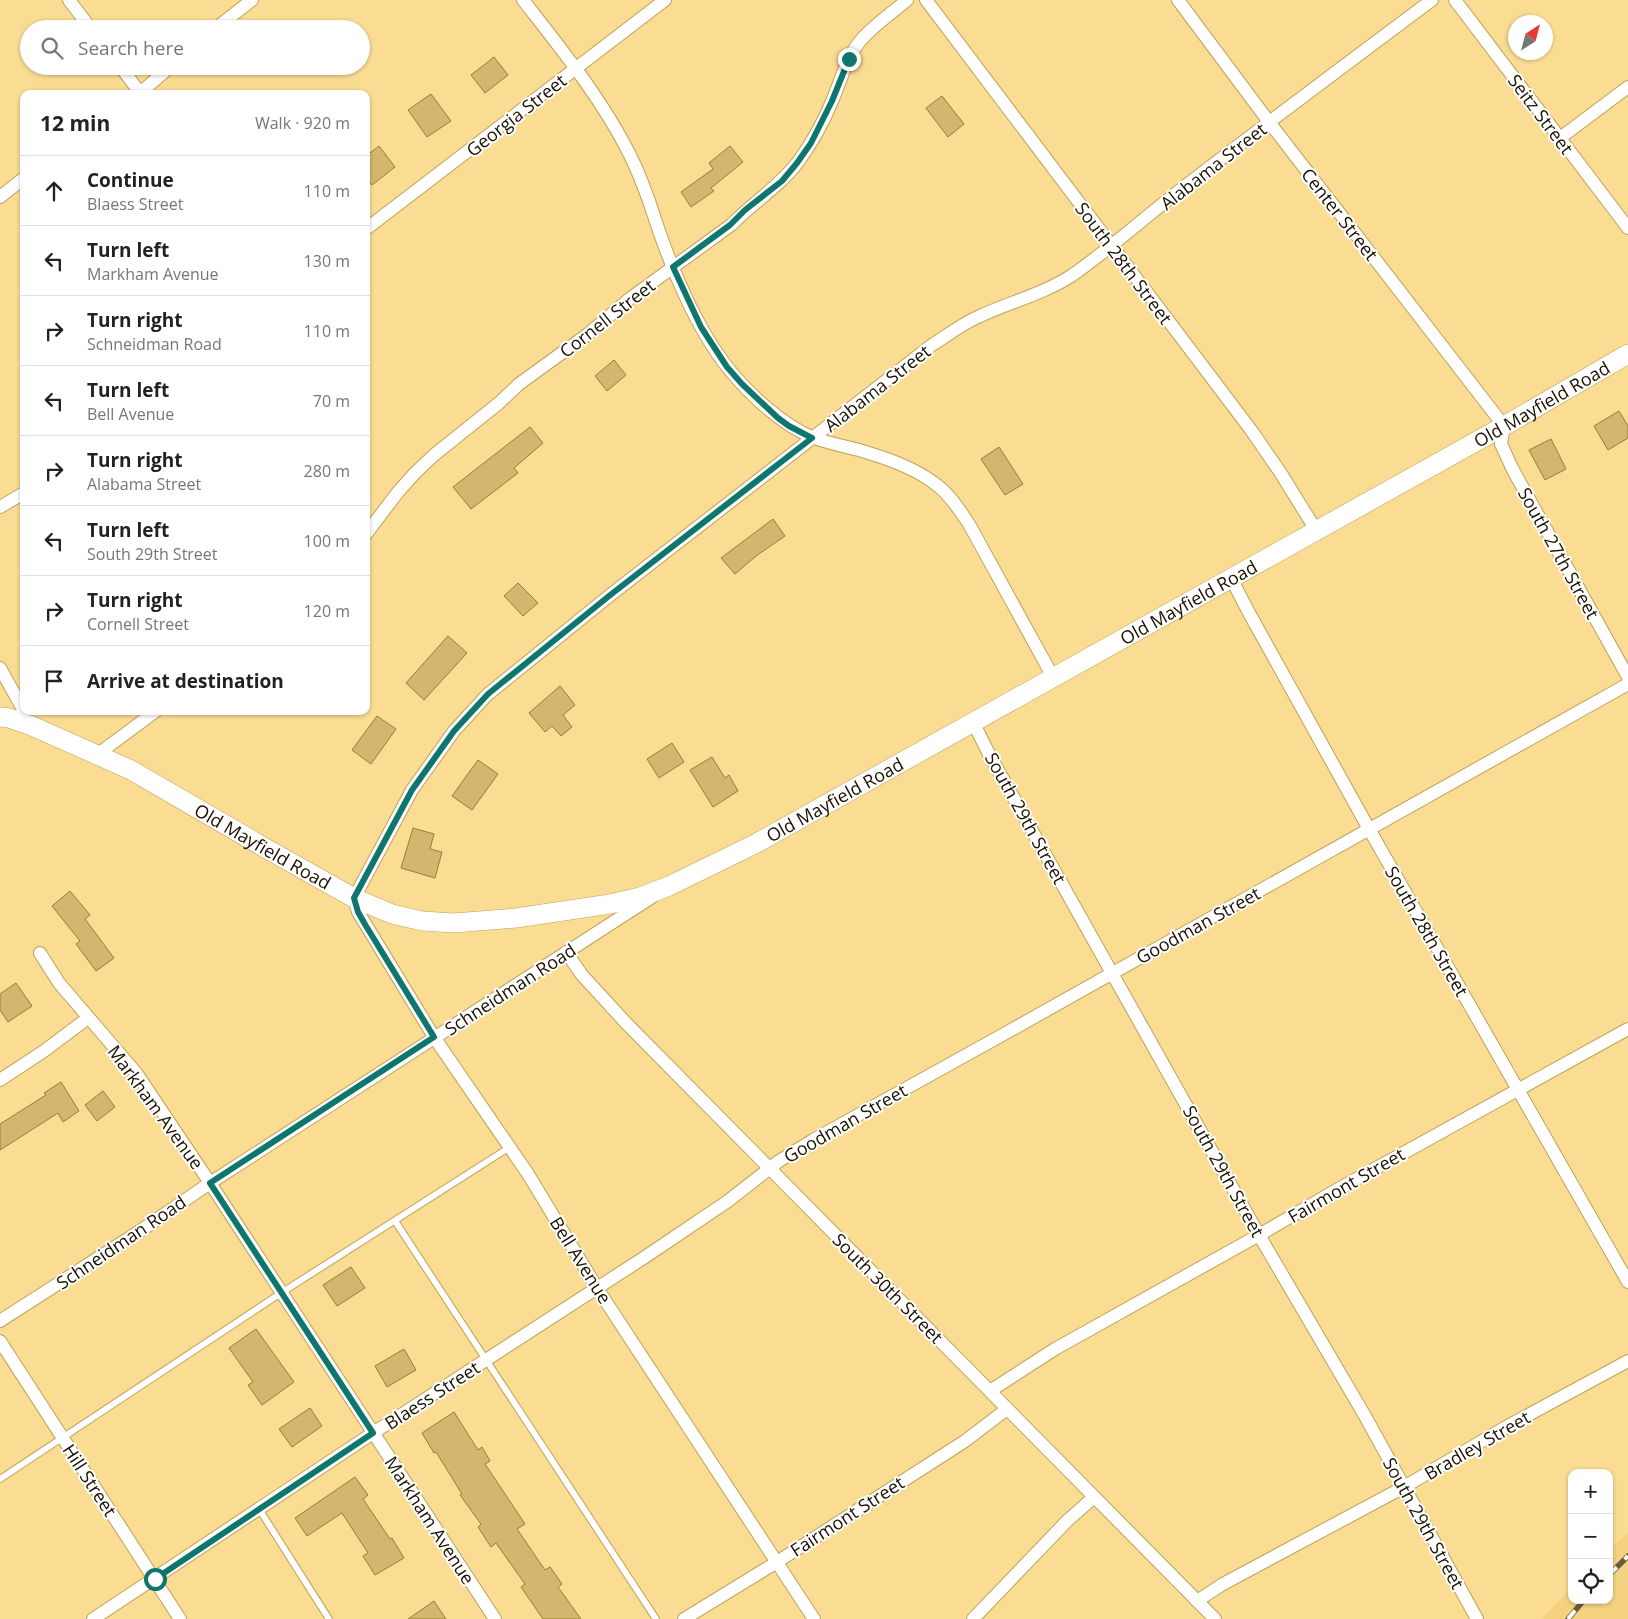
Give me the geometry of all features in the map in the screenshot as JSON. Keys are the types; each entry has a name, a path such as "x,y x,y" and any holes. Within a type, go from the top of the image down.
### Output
{"main road":[{"name":"Old Mayfield Road","path":"0,717 26,716 131,770 354,898 392,914 422,920 454,922 516,918 610,904 640,897 669,886 755,844 1504,426 1628,354"}],"street":[{"path":"69,0 84,20"},
{"path":"226,20 252,0"},
{"path":"523,0 609,115 631,156 673,267 701,327 727,367 742,384 789,426 812,438 861,451 899,464 919,473 938,486 955,503 969,524 1053,677"},
{"name":"Georgia Street","path":"370,226 665,0"},
{"name":"Cornell Street","path":"370,529 398,492 434,455 499,403 519,384 588,334 628,300 730,225 745,210 782,181 811,143 832,101 849,59 861,40 907,0"},
{"name":"South 28th Street","path":"926,0 1262,445 1316,530"},
{"name":"Center Street","path":"1178,0 1269,122 1504,426"},
{"name":"Alabama Street","path":"354,898 412,790 454,731 488,694 609,596 955,329 979,316 1050,288 1069,277 1111,247 1170,197 1432,0"},
{"name":"Seitz Street","path":"1455,0 1628,228"},
{"path":"126,75 137,90"},
{"path":"144,90 161,75"},
{"path":"1560,138 1628,87"},
{"path":"0,197 20,181"},
{"name":"South 27th Street","path":"1504,426 1501,444 1513,470 1628,677"},
{"path":"0,507 20,495"},
{"name":"South 28th Street","path":"1231,578 1369,829 1628,1282"},
{"path":"0,668 20,705"},
{"name":"Goodman Street","path":"769,1168 813,1140 1628,684"},
{"path":"98,754 151,715"},
{"name":"South 29th Street","path":"973,722 989,754 1259,1235 1365,1416 1477,1619"},
{"name":"Schneidman Road","path":"0,1321 434,1037 619,920 669,886"},
{"name":"Bell Avenue","path":"354,898 358,912 366,926 434,1037 528,1174 598,1288 814,1619"},
{"name":"South 30th Street","path":"566,952 582,975 626,1023 1214,1619"},
{"name":"Markham Avenue","path":"40,953 60,983 88,1018 137,1074 495,1619"},
{"path":"0,1080 44,1051 88,1018"},
{"name":"Fairmont Street","path":"990,1390 1055,1349 1517,1089 1628,1029"},
{"name":"Blaess Street","path":"93,1619 373,1433 598,1288 720,1206 769,1168"},
{"name":"Hill Street","path":"0,1340 180,1619"},
{"name":"Bradley Street","path":"1197,1601 1220,1586 1404,1487 1506,1427 1628,1361"},
{"name":"Fairmont Street","path":"684,1619 777,1562 965,1440 1007,1409"},
{"path":"973,1619 1067,1521 1094,1497"}],"lane":[{"path":"0,1479 281,1293 510,1147"},
{"path":"395,1221 656,1619"},
{"path":"259,1509 330,1619"}],"shaded area":[{"path":"1628,1532 1628,1619 1542,1619 1568,1591 1568,1604 1613,1604 1613,1546"}],"building":[{"path":"494,57 508,75 485,93 471,75"},
{"path":"431,94 451,121 427,137 408,110"},
{"path":"942,96 964,124 948,137 926,108"},
{"path":"379,146 395,167 372,185 370,182 370,153"},
{"path":"730,146 743,162 711,188 714,191 691,207 681,192 713,169 709,163"},
{"path":"614,360 626,375 607,391 595,376"},
{"path":"1619,411 1628,426 1628,438 1608,450 1594,426"},
{"path":"530,427 543,443 514,468 518,473 471,509 453,487"},
{"path":"1551,439 1566,469 1545,480 1529,450"},
{"path":"999,447 1023,484 1005,495 981,459"},
{"path":"773,519 785,536 756,556 735,574 721,558"},
{"path":"518,583 538,603 523,616 504,596"},
{"path":"448,636 467,653 424,700 406,683"},
{"path":"560,686 575,705 563,715 572,727 561,736 552,726 545,732 529,713"},
{"path":"377,716 396,729 371,764 352,750"},
{"path":"672,743 684,762 659,778 647,759"},
{"path":"712,757 725,778 729,775 738,791 713,807 690,770"},
{"path":"478,760 498,774 472,810 452,796"},
{"path":"413,828 434,834 430,849 442,852 435,878 401,868"},
{"path":"70,891 90,915 85,919 114,958 96,971 76,944 80,941 52,906"},
{"path":"16,983 32,1006 8,1022 0,1010 0,994"},
{"path":"61,1082 79,1111 63,1122 58,1113 0,1150 0,1124 46,1095 44,1093"},
{"path":"103,1091 115,1107 97,1121 85,1105"},
{"path":"351,1267 365,1288 337,1306 323,1285"},
{"path":"256,1329 294,1382 262,1405 248,1385 253,1382 229,1348"},
{"path":"404,1349 416,1370 387,1387 375,1366"},
{"path":"310,1408 322,1426 292,1447 279,1429"},
{"path":"454,1412 478,1450 482,1447 490,1461 485,1464 525,1524 517,1529 545,1570 550,1567 562,1584 558,1587 581,1619 543,1619 521,1587 525,1584 496,1543 491,1547 478,1527 481,1524 460,1495 462,1494 422,1433"},
{"path":"355,1477 368,1495 363,1499 390,1539 392,1538 404,1558 375,1575 363,1556 368,1553 342,1513 307,1536 295,1518"},
{"path":"434,1601 446,1619 408,1619"}],"railway":[{"path":"1613,1571 1628,1556"},
{"path":"1568,1619 1581,1604"}],"route":[{"path":"155,1579 373,1433 210,1183 434,1037 366,926 358,912 354,898 412,790 454,731 488,694 609,596 812,438 778,418 727,367 701,327 673,267 730,225 745,210 782,181 811,143 832,101 849,59"}]}
